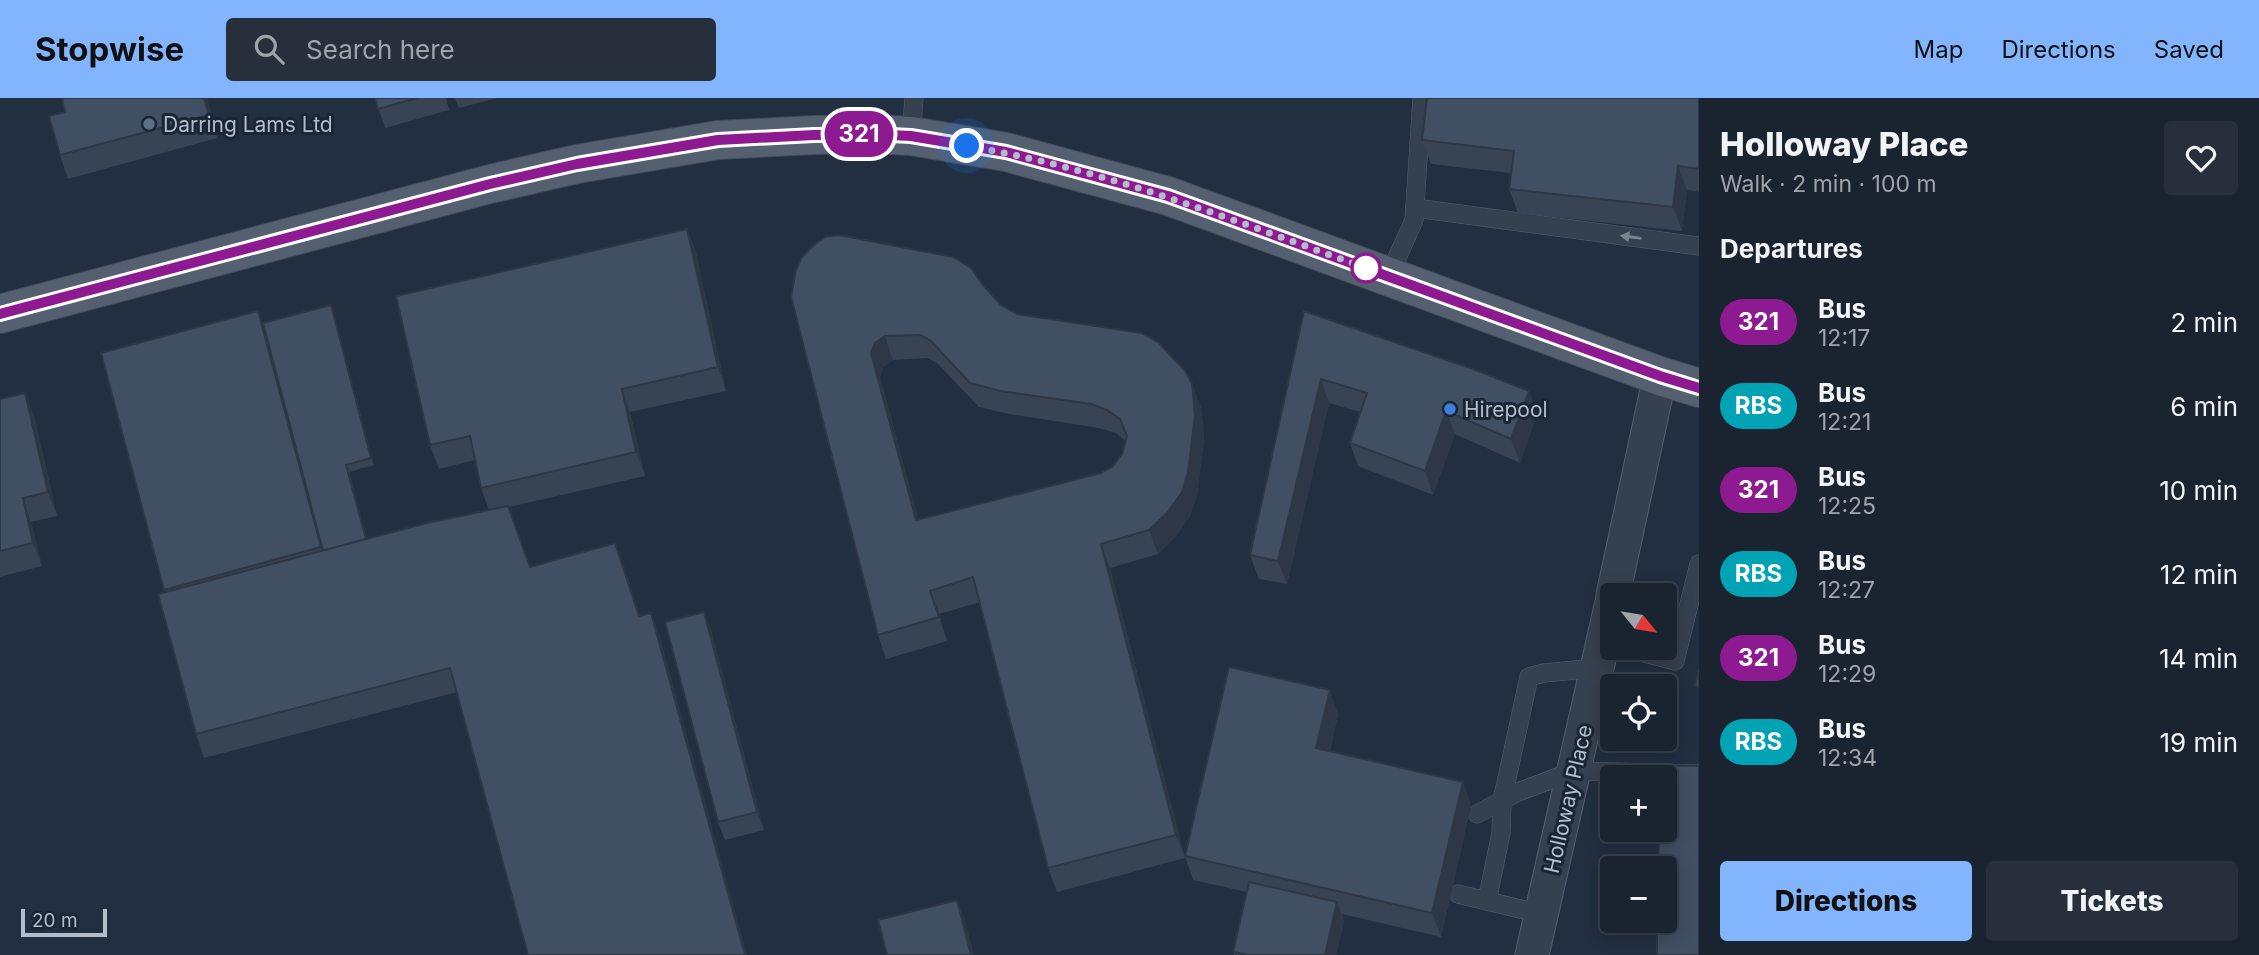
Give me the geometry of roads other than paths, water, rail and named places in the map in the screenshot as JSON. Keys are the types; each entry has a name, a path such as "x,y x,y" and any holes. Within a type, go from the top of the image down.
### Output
{"main road":[{"path":"0,314 490,184 577,164 718,140 814,135 911,136 1006,152 1168,196 1699,388"}],"street":[{"path":"1616,583 1660,376"},
{"name":"Holloway Place","path":"1532,955 1574,771 1607,660"}],"lane":[{"path":"911,136 914,98"},
{"path":"1389,276 1414,220 1422,98"},
{"path":"1415,208 1699,246"},
{"path":"1677,653 1699,564"},
{"path":"1487,901 1501,833 1502,801 1528,677 1600,653"},
{"path":"1477,814 1518,792 1574,771 1699,774"},
{"path":"1458,894 1541,914"}],"place":[{"name":"Darring Lams Ltd","path":"149,124"},
{"name":"Hirepool","path":"1450,409"}]}
